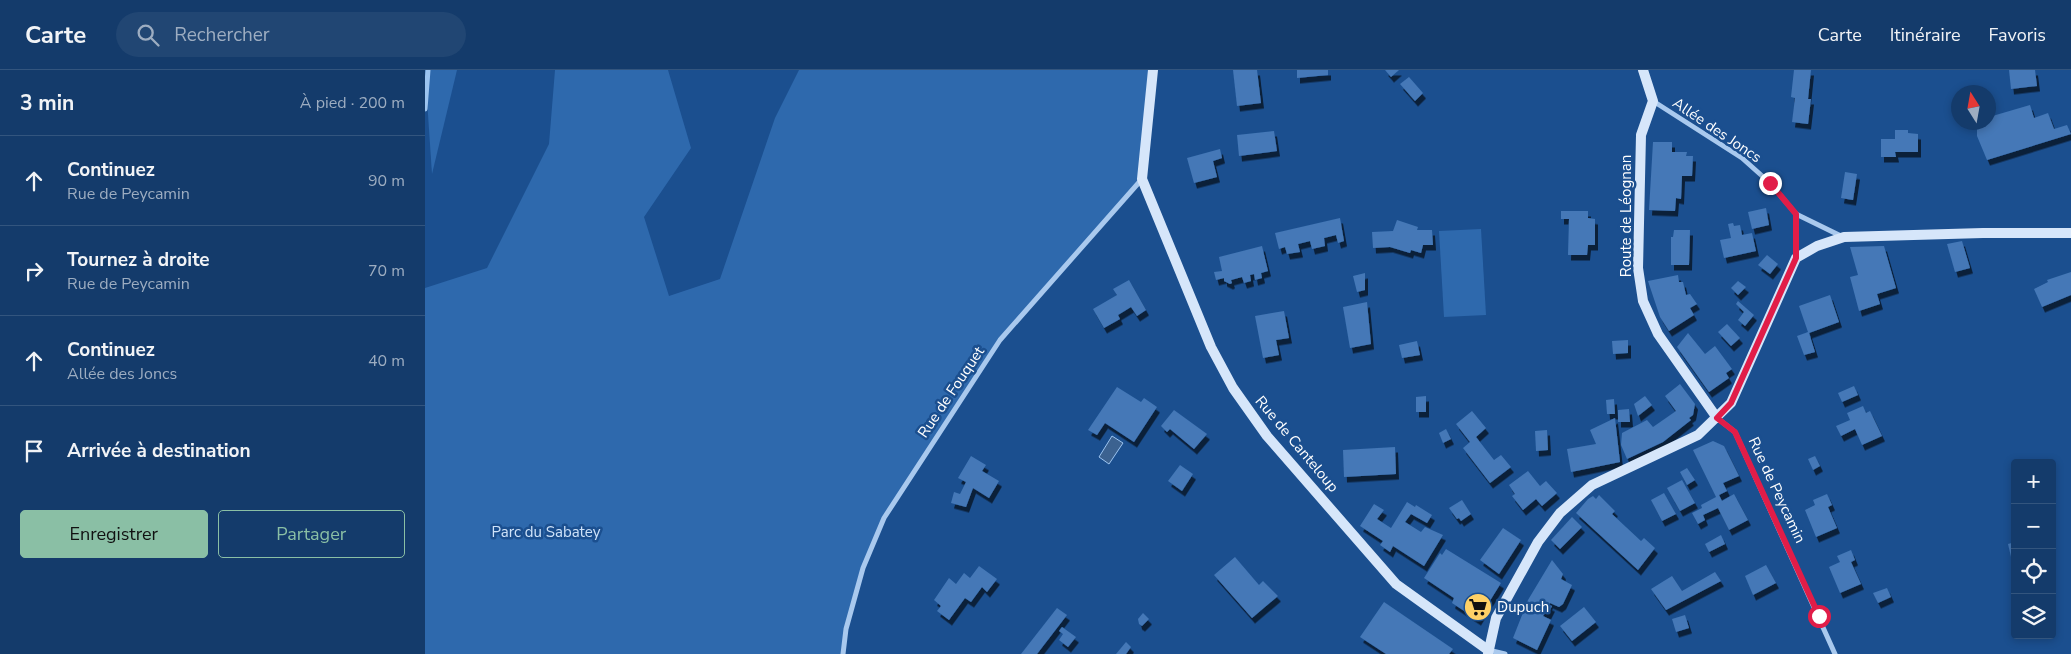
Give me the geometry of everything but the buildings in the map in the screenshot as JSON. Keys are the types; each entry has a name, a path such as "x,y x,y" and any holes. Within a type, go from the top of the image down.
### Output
{"street":[{"name":"Rue de Canteloup","path":"1153,70 1142,179 1211,347 1233,388 1267,436 1396,584 1488,652 1505,654"},
{"path":"1643,70 1653,102"},
{"name":"Allée des Joncs","path":"1653,102 1742,158 1770,183 1796,214"},
{"name":"Route de Léognan","path":"1653,102 1641,135 1638,268 1643,300 1658,334 1717,418"},
{"name":"Rue de Fouquet","path":"843,654 846,629 863,568 884,518 1000,340 1142,179"},
{"path":"1796,214 1819,228 1844,237"},
{"path":"1488,652 1496,618 1538,542 1560,512 1592,485 1698,435 1731,403 1796,258 1796,214"},
{"path":"1796,258 1817,246 1844,237 1983,233 2071,233"},
{"name":"Rue de Peycamin","path":"1717,418 1735,432 1835,654"}],"green space":[{"path":"425,70 457,70 432,174"},
{"name":"Parc du Sabatey","path":"555,70 668,70 691,148 644,217 669,296 720,279 775,118 799,70 1153,70 1142,179 1000,340 884,518 863,568 846,629 843,654 425,654 425,288 487,268 549,144"},
{"path":"1481,229 1486,315 1444,317 1439,231"}],"shaded area":[{"path":"1112,436 1123,443 1109,464 1099,457"}],"waterway":[{"path":"425,109 428,70"}],"place":[{"name":"Dupuch","path":"1478,607"}],"route":[{"path":"1770,183 1796,214 1796,258 1731,403 1717,418 1735,432 1819,616"}]}
